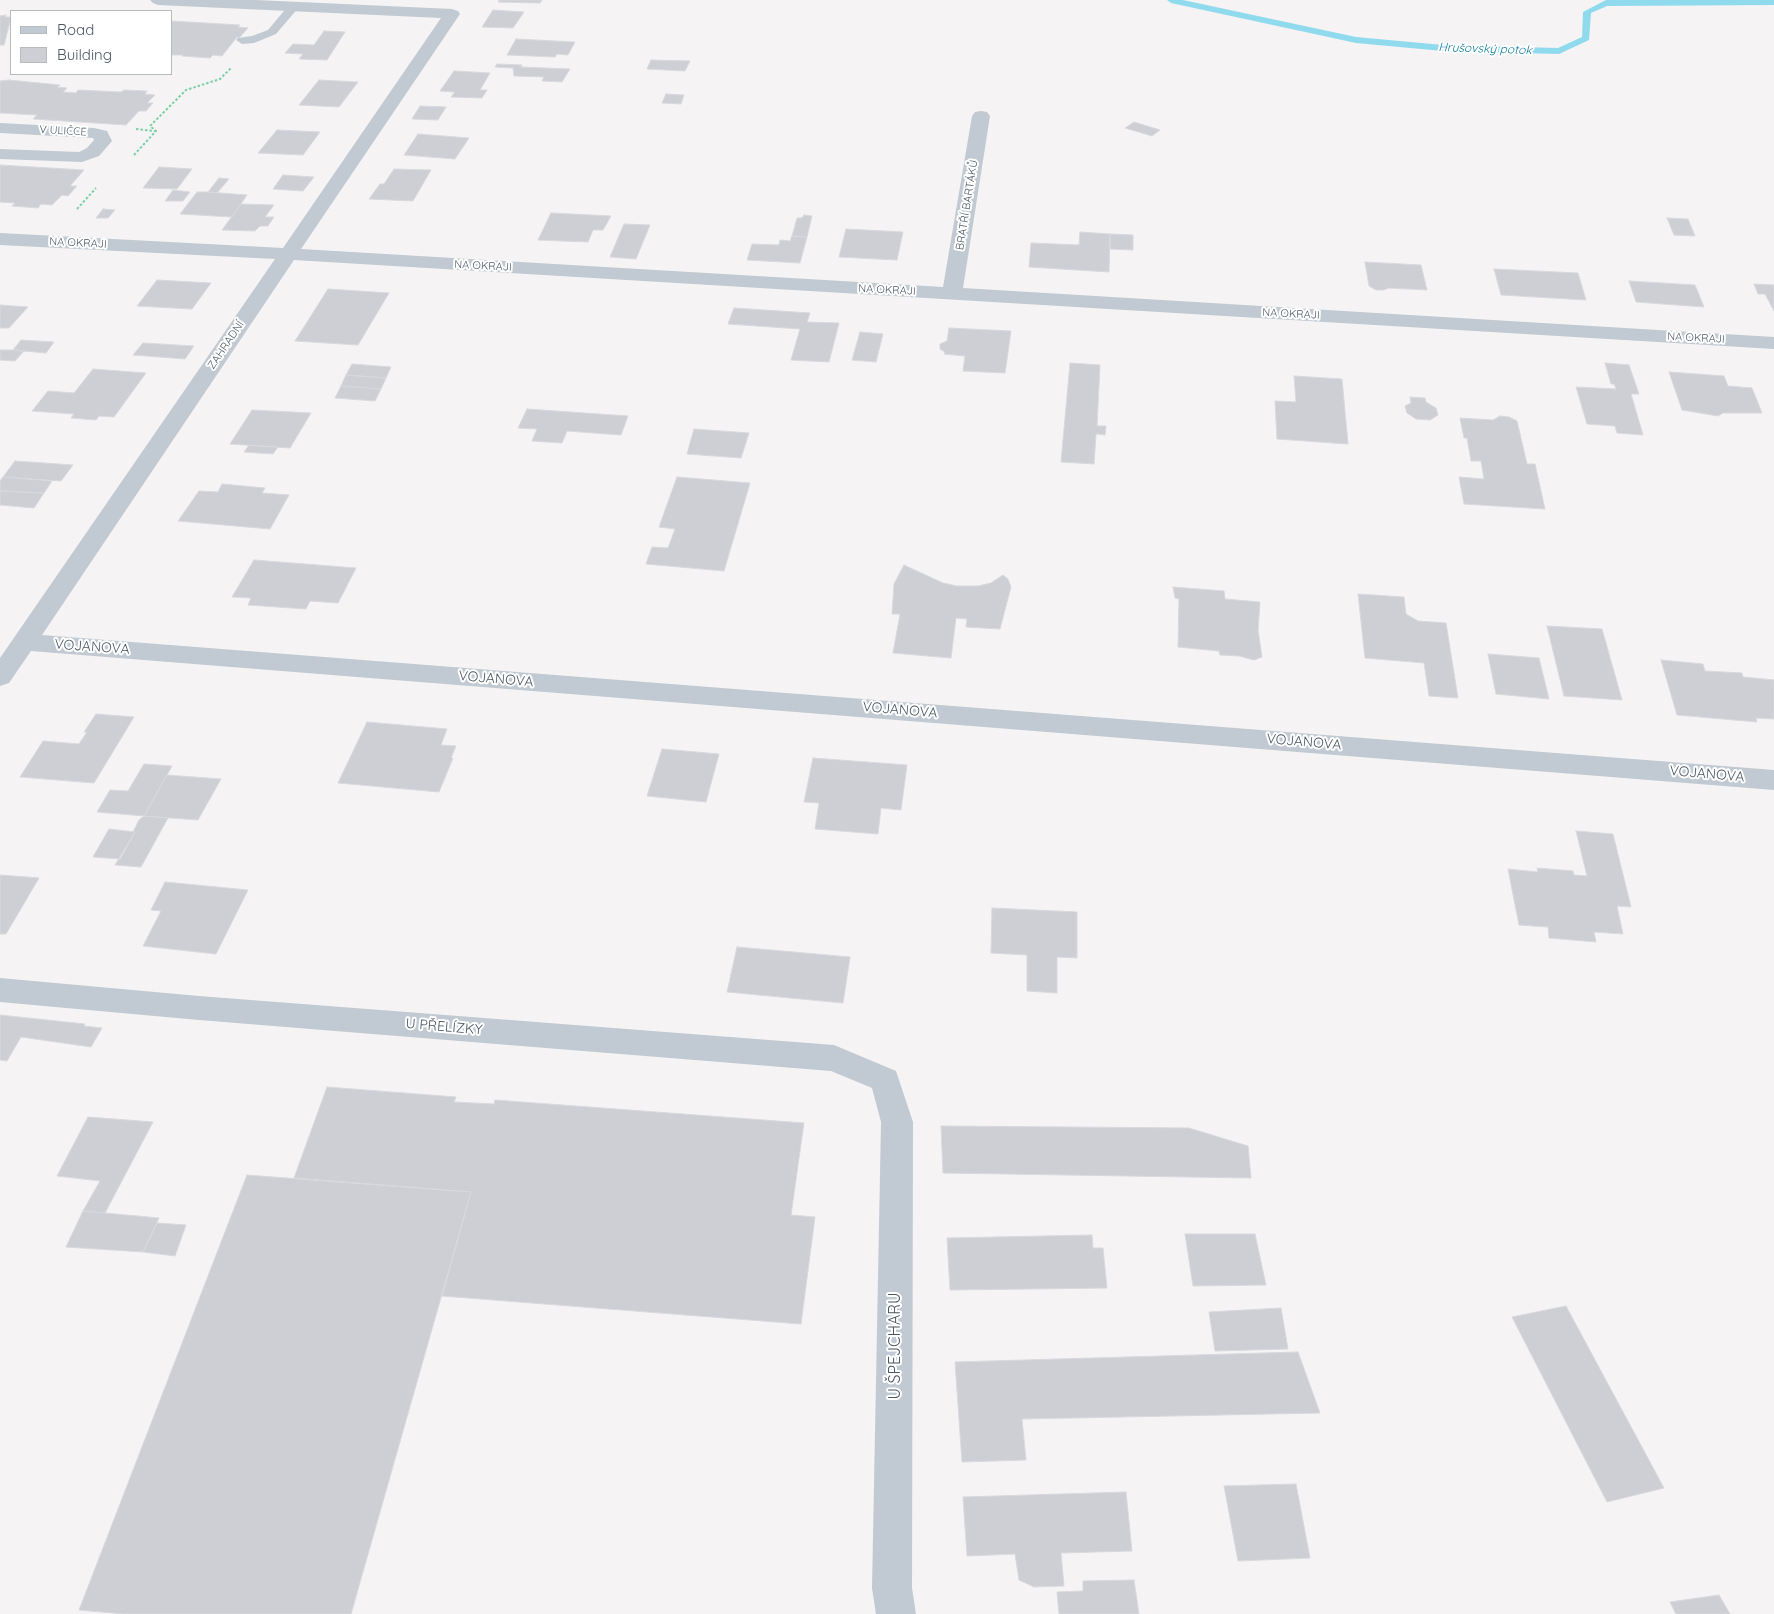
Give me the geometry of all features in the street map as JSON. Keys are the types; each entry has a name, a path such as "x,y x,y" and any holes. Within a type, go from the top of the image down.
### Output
{"street":[{"path":"158,0 293,7"},
{"name":"ZAHRADNÍ","path":"0,677 26,642 287,254 452,14 293,7"},
{"name":"BRATŘÍ BARTÁKŮ","path":"952,294 981,116"},
{"name":"V ULIČCE","path":"0,128 94,133 101,135 103,141 93,152 82,157 0,154"},
{"name":"NA OKRAJI","path":"0,239 287,254 1774,343"},
{"name":"VOJANOVA","path":"26,642 1774,780"},
{"name":"U PŘELÍZKY","path":"0,990 199,1008 834,1058 885,1080"},
{"name":"U ŠPEJCHARU","path":"885,1080 897,1122 892,1588 896,1614"}],"lane":[{"path":"242,40 254,39 272,32 293,7"}],"path":[{"path":"132,157 156,131 150,126 186,90 220,79 232,67"},
{"path":"69,242 86,223 75,211 98,186"}],"building":[{"path":"499,0 542,0 540,3 498,2"},
{"path":"493,10 524,12 513,28 482,27"},
{"path":"6,15 5,17 10,17 4,45 0,45 0,16"},
{"path":"172,21 240,25 238,27 248,28 239,38 237,37 222,56 213,55 210,58 172,55"},
{"path":"324,31 345,32 327,60 299,59 303,54 285,53 293,44 314,45"},
{"path":"516,39 575,42 568,55 557,54 555,57 507,55"},
{"path":"651,60 690,61 685,71 647,69"},
{"path":"497,64 570,69 562,82 542,81 544,77 514,76 513,68 495,67"},
{"path":"454,71 490,73 480,90 487,90 482,98 451,97 455,92 440,91"},
{"path":"9,80 60,85 57,87 67,88 63,92 76,93 78,90 121,92 124,90 147,91 145,94 155,95 147,103 153,103 146,111 139,111 126,125 33,119 37,115 0,113 0,81"},
{"path":"319,80 358,82 339,107 299,105"},
{"path":"666,94 684,95 681,104 662,103"},
{"path":"420,106 446,107 438,120 412,119"},
{"path":"1134,122 1160,130 1152,136 1125,128"},
{"path":"277,130 320,132 303,155 258,153"},
{"path":"418,134 469,138 455,159 404,155"},
{"path":"0,165 84,170 70,186 77,186 68,196 62,195 52,205 41,204 38,208 12,206 15,203 0,202"},
{"path":"159,167 192,169 177,189 143,188"},
{"path":"394,169 431,170 413,201 369,199 380,184 384,184"},
{"path":"283,175 314,177 303,191 273,189"},
{"path":"219,178 229,179 217,193 208,192"},
{"path":"173,190 190,192 183,201 165,201"},
{"path":"197,192 247,195 232,217 180,214"},
{"path":"241,204 274,205 265,217 274,217 268,226 260,226 255,231 222,230"},
{"path":"103,209 115,210 108,218 96,218"},
{"path":"551,213 611,216 603,230 593,230 588,242 538,240"},
{"path":"804,215 812,216 807,237 792,236 797,218 802,218"},
{"path":"1667,218 1688,219 1695,236 1674,235"},
{"path":"624,224 650,225 636,259 610,257"},
{"path":"846,229 903,232 897,260 839,257"},
{"path":"1080,232 1110,234 1109,272 1029,267 1031,243 1079,245"},
{"path":"1110,234 1133,235 1133,250 1110,249"},
{"path":"792,236 807,237 800,263 747,260 752,244 779,245 780,240 790,241"},
{"path":"1365,262 1421,265 1427,290 1389,288 1376,290 1369,286"},
{"path":"1494,269 1578,273 1586,300 1501,295"},
{"path":"157,280 211,283 192,309 137,306"},
{"path":"1629,281 1695,285 1704,307 1636,302"},
{"path":"1754,284 1774,285 1774,311 1765,294 1758,294"},
{"path":"328,289 389,293 358,345 295,341"},
{"path":"0,305 28,307 9,328 0,328"},
{"path":"734,308 810,313 807,322 839,323 829,362 791,360 800,329 728,324"},
{"path":"949,328 1011,331 1005,373 963,371 965,356 944,354 945,352 940,349 940,344 947,341"},
{"path":"860,332 883,334 876,362 852,360"},
{"path":"21,340 54,342 46,353 13,350"},
{"path":"143,343 194,346 185,359 133,355"},
{"path":"0,350 24,351 15,361 0,360"},
{"path":"1070,363 1100,365 1097,426 1106,426 1105,435 1096,434 1094,464 1061,462"},
{"path":"1605,363 1629,365 1639,394 1631,394 1643,435 1617,433 1615,426 1587,424 1576,387 1616,389 1614,384 1611,384"},
{"path":"352,364 391,367 386,378 346,375"},
{"path":"93,369 146,373 114,417 99,416 96,420 71,418 74,414 32,411 48,391 74,393"},
{"path":"1669,372 1724,376 1728,386 1752,388 1762,413 1723,413 1718,416 1682,410"},
{"path":"346,375 386,378 381,389 341,386"},
{"path":"1294,376 1342,379 1348,444 1277,439 1275,401 1296,402"},
{"path":"341,386 381,389 375,401 335,398"},
{"path":"1410,397 1425,398 1426,402 1436,408 1438,415 1430,420 1416,419 1407,413 1405,406 1411,403"},
{"path":"527,409 628,416 621,435 567,431 562,443 532,441 537,429 518,428"},
{"path":"252,410 311,413 290,448 230,444"},
{"path":"1500,416 1509,417 1517,421 1527,464 1535,464 1545,509 1464,504 1459,477 1484,479 1481,461 1471,461 1467,438 1464,438 1460,418 1493,420"},
{"path":"694,429 749,433 741,458 687,454"},
{"path":"249,445 278,447 273,454 244,452"},
{"path":"15,461 73,465 61,481 3,477"},
{"path":"3,477 52,481 44,493 0,491 0,481"},
{"path":"677,477 750,483 724,571 646,564 652,547 668,548 675,529 659,527"},
{"path":"222,484 265,488 262,493 289,495 270,529 178,521 199,491 218,492"},
{"path":"0,491 44,493 34,508 0,505"},
{"path":"254,560 356,568 338,603 310,601 306,609 248,605 251,598 232,597"},
{"path":"904,565 943,583 957,586 978,586 991,583 1003,575 1008,579 1011,587 1000,629 966,627 967,619 956,618 951,658 893,653 900,614 892,614 894,584"},
{"path":"1173,587 1224,591 1225,599 1260,602 1258,630 1262,657 1254,660 1239,656 1220,655 1219,651 1178,647 1179,599 1175,598"},
{"path":"1358,594 1404,597 1406,614 1418,621 1446,623 1458,698 1429,696 1424,663 1365,658"},
{"path":"1547,626 1602,629 1622,700 1564,696"},
{"path":"1488,654 1539,658 1549,699 1496,694"},
{"path":"1661,660 1703,664 1705,671 1742,673 1743,677 1774,680 1774,719 1756,718 1757,722 1677,715"},
{"path":"96,714 134,717 94,783 20,777 43,741 79,744 87,732 84,732"},
{"path":"367,722 447,729 441,745 456,746 439,792 338,783"},
{"path":"662,749 719,754 706,802 647,796"},
{"path":"813,758 907,765 901,810 881,808 878,834 815,829 819,803 804,802"},
{"path":"144,764 172,766 144,816 97,812 110,790 128,791"},
{"path":"167,775 221,779 198,820 144,816"},
{"path":"144,816 168,818 141,867 115,865 135,832 133,832 139,820"},
{"path":"109,829 135,832 120,859 93,857"},
{"path":"1576,831 1613,834 1631,907 1617,906 1623,934 1594,932 1596,942 1549,938 1548,927 1519,925 1508,869 1538,872 1537,868 1573,871 1574,875 1587,876"},
{"path":"0,875 39,878 6,934 0,934"},
{"path":"165,882 248,890 216,954 143,946 161,911 151,910"},
{"path":"992,908 1077,912 1077,958 1057,957 1057,993 1027,991 1027,955 991,953"},
{"path":"737,947 850,957 843,1003 727,992"},
{"path":"0,1015 85,1024 84,1026 102,1028 91,1047 21,1037 7,1061 0,1060"},
{"path":"327,1087 456,1097 454,1102 494,1104 495,1100 804,1123 791,1215 815,1217 801,1324 442,1296 471,1192 294,1178"},
{"path":"88,1117 153,1122 105,1213 83,1211 100,1181 57,1176"},
{"path":"941,1126 1189,1128 1248,1146 1251,1178 943,1173"},
{"path":"247,1175 471,1192 351,1614 124,1614 79,1610"},
{"path":"83,1211 159,1218 143,1252 66,1247"},
{"path":"157,1223 186,1225 175,1256 143,1252"},
{"path":"1185,1234 1255,1234 1266,1285 1193,1286"},
{"path":"1092,1235 1093,1248 1103,1248 1107,1288 950,1290 947,1238"},
{"path":"1566,1306 1664,1488 1607,1502 1512,1317"},
{"path":"1281,1308 1288,1349 1215,1351 1209,1312"},
{"path":"1298,1352 1320,1413 1022,1419 1026,1460 962,1462 955,1362"},
{"path":"1296,1484 1310,1558 1238,1561 1224,1486"},
{"path":"1126,1492 1132,1551 1061,1553 1064,1586 1034,1587 1019,1580 1015,1554 967,1556 963,1497"},
{"path":"1134,1580 1139,1614 1059,1614 1057,1592 1083,1591 1083,1581"},
{"path":"1719,1595 1730,1614 1676,1614 1670,1602"}],"waterway":[{"name":"Hrušovský potok","path":"1171,0 1356,40 1443,48 1559,51 1586,38 1587,12 1606,3 1774,2"}]}
